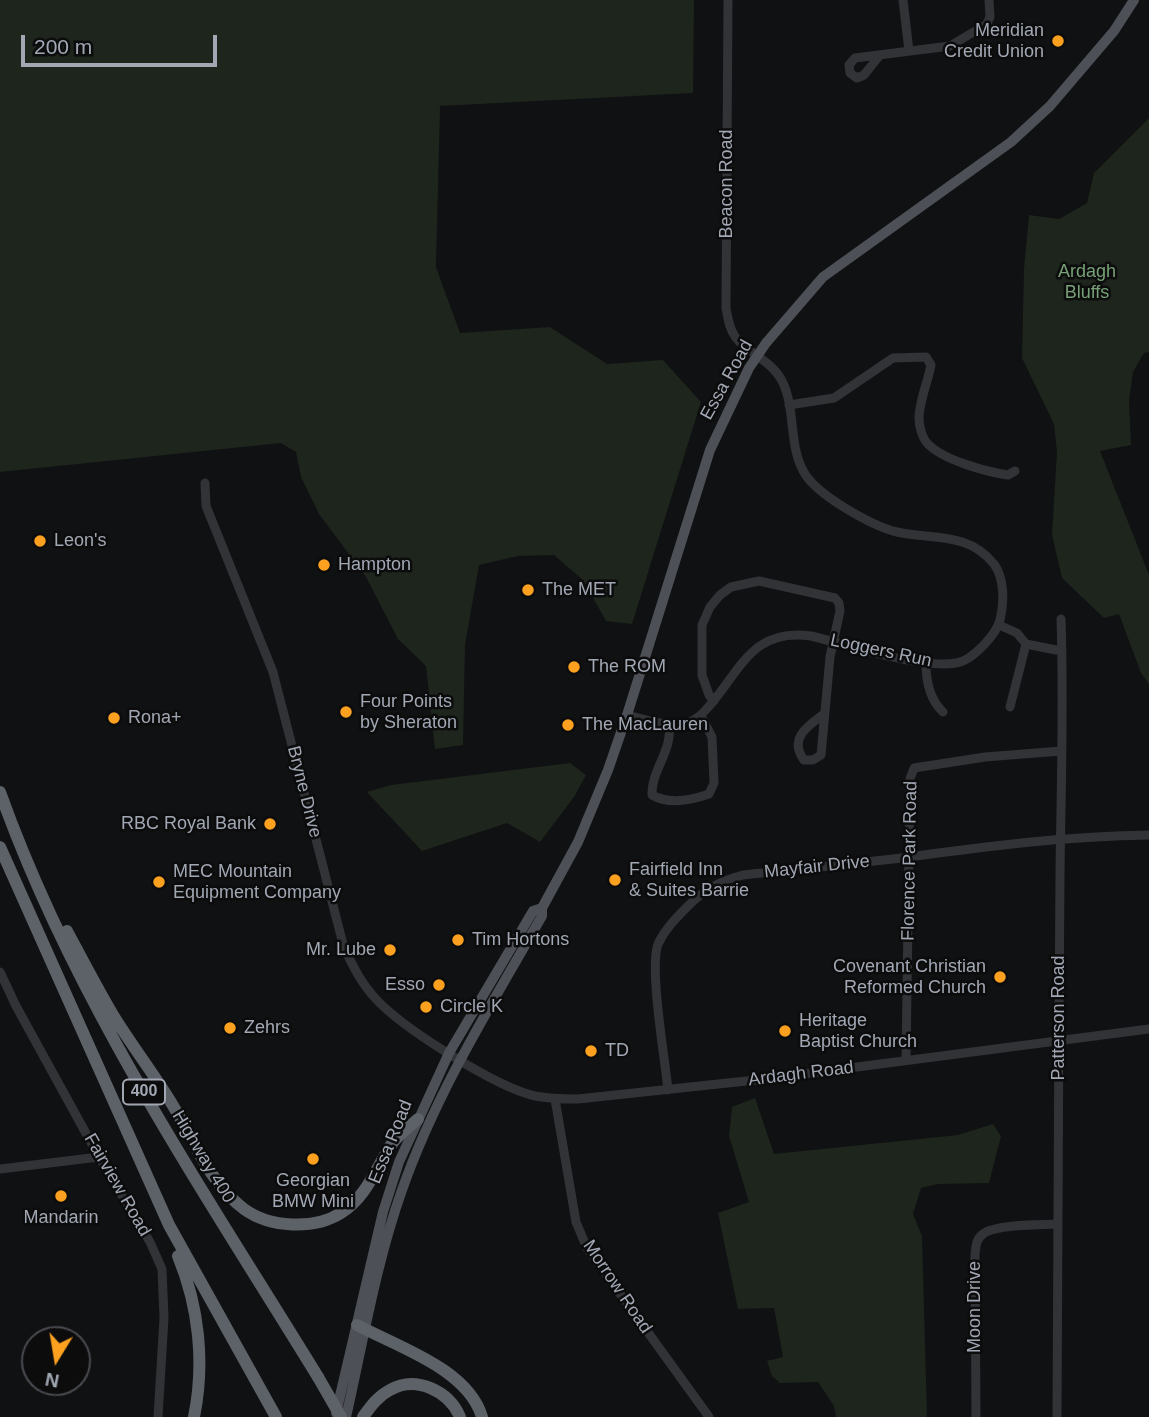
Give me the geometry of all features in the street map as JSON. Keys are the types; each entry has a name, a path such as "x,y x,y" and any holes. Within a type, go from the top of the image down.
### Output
{"highway":[{"name":"Highway 400","path":"0,792 19,846 92,1002 198,1185 341,1417"},
{"name":"400","path":"0,847 169,1225 276,1417"},
{"path":"34,877 46,892 114,1016 172,1103 214,1177 229,1197 247,1212 284,1224 301,1224 340,1213 360,1197 372,1181 392,1143 418,1119"},
{"path":"169,1225 191,1296 198,1332 200,1385 194,1417"},
{"path":"362,1328 450,1374 474,1397 482,1417"},
{"path":"363,1417 376,1399 393,1388 410,1385 435,1389 448,1399 460,1417"}],"main road":[{"name":"Essa Road","path":"335,1417 402,1189 460,1060 542,916 542,908 578,842 627,715 710,450 757,355 823,277 1019,135 1050,106 1094,56 1134,0"},
{"name":"Essa Road","path":"346,1417 389,1190 449,1053 533,911 542,908"}],"street":[{"name":"Beacon Road","path":"727,0 726,308 729,326 736,338 757,355"},
{"path":"903,0 909,51"},
{"path":"880,55 942,48 978,30 987,24 990,18 989,0"},
{"path":"757,355 780,376 789,405 793,438 807,477 828,495 865,519 900,533 942,536 972,545 995,566 1004,600 999,625 1017,633 1026,644 1062,649"},
{"path":"789,405 834,398 893,358 926,357 931,365 919,417 921,431 927,443 945,455 992,473 1008,475 1015,471"},
{"name":"Bryne Drive","path":"205,483 206,506 273,671 345,948 359,977 377,1000 402,1021 460,1060"},
{"path":"714,701 702,675 702,625 710,607 731,587 759,582 835,598 839,603 821,755 813,761 804,760 799,752 798,741 802,730 824,714"},
{"name":"Patterson Road","path":"1058,1417 1061,619"},
{"name":"Loggers Run","path":"701,716 751,652 767,640 794,634 926,663 958,663 982,648 999,625"},
{"path":"1010,707 1026,644"},
{"path":"926,663 926,682 937,707 943,712"},
{"path":"627,715 669,724 688,723 701,716 712,737 714,783 709,794 688,802 660,800 652,795 652,787 671,736 669,724"},
{"name":"Florence Park Road","path":"906,1060 910,779 914,768 985,757 1061,751"},
{"name":"Mayfair Drive","path":"668,1090 655,969 657,946 669,926 703,892 722,880 743,874 910,857 960,848 1060,839 1149,835"},
{"name":"Fairview Road","path":"0,972 99,1157 150,1242 162,1269 164,1318 158,1417"},
{"name":"Ardagh Road","path":"460,1060 534,1096 578,1099 1149,1029"},
{"name":"Morrow Road","path":"555,1099 576,1222 587,1248 709,1417"},
{"path":"0,1169 99,1157"},
{"name":"Moon Drive","path":"976,1417 976,1241 985,1232 998,1229 1057,1224"}],"green space":[{"path":"0,0 694,0 693,93 440,106 436,267 460,333 550,327 607,364 663,360 701,402 632,624 606,621 583,580 554,555 518,556 479,565 465,645 463,745 435,749 426,666 398,639 366,577 319,514 301,477 296,452 281,443 0,472"},
{"name":"Ardagh Bluffs","path":"1149,118 1149,352 1144,353 1133,372 1129,401 1131,445 1100,451 1149,575 1149,684 1141,673 1119,614 1104,618 1062,578 1052,535 1057,452 1054,424 1022,358 1024,268 1029,215 1059,219 1087,203 1094,173"},
{"path":"570,763 586,775 574,797 540,842 507,823 422,851 367,792 391,785"},
{"path":"755,1098 774,1154 958,1135 993,1124 1001,1136 989,1183 938,1184 921,1188 913,1214 922,1236 927,1417 836,1417 834,1406 818,1382 780,1383 772,1376 767,1361 783,1357 774,1308 738,1309 718,1213 749,1202 729,1136 732,1107"}],"place":[{"name":"Meridian Credit Union","path":"1058,41"},
{"name":"Leon's","path":"40,541"},
{"name":"Hampton","path":"324,565"},
{"name":"The MET","path":"528,590"},
{"name":"The ROM","path":"574,667"},
{"name":"Four Points by Sheraton","path":"346,712"},
{"name":"Rona+","path":"114,718"},
{"name":"The MacLauren","path":"568,725"},
{"name":"RBC Royal Bank","path":"270,824"},
{"name":"Fairfield Inn & Suites Barrie","path":"615,880"},
{"name":"MEC Mountain Equipment Company","path":"159,882"},
{"name":"Tim Hortons","path":"458,940"},
{"name":"Mr. Lube","path":"390,950"},
{"name":"Covenant Christian Reformed Church","path":"1000,977"},
{"name":"Esso","path":"439,985"},
{"name":"Circle K","path":"426,1007"},
{"name":"Zehrs","path":"230,1028"},
{"name":"Heritage Baptist Church","path":"785,1031"},
{"name":"TD","path":"591,1051"},
{"name":"Georgian BMW Mini","path":"313,1159"},
{"name":"Mandarin","path":"61,1196"}]}
